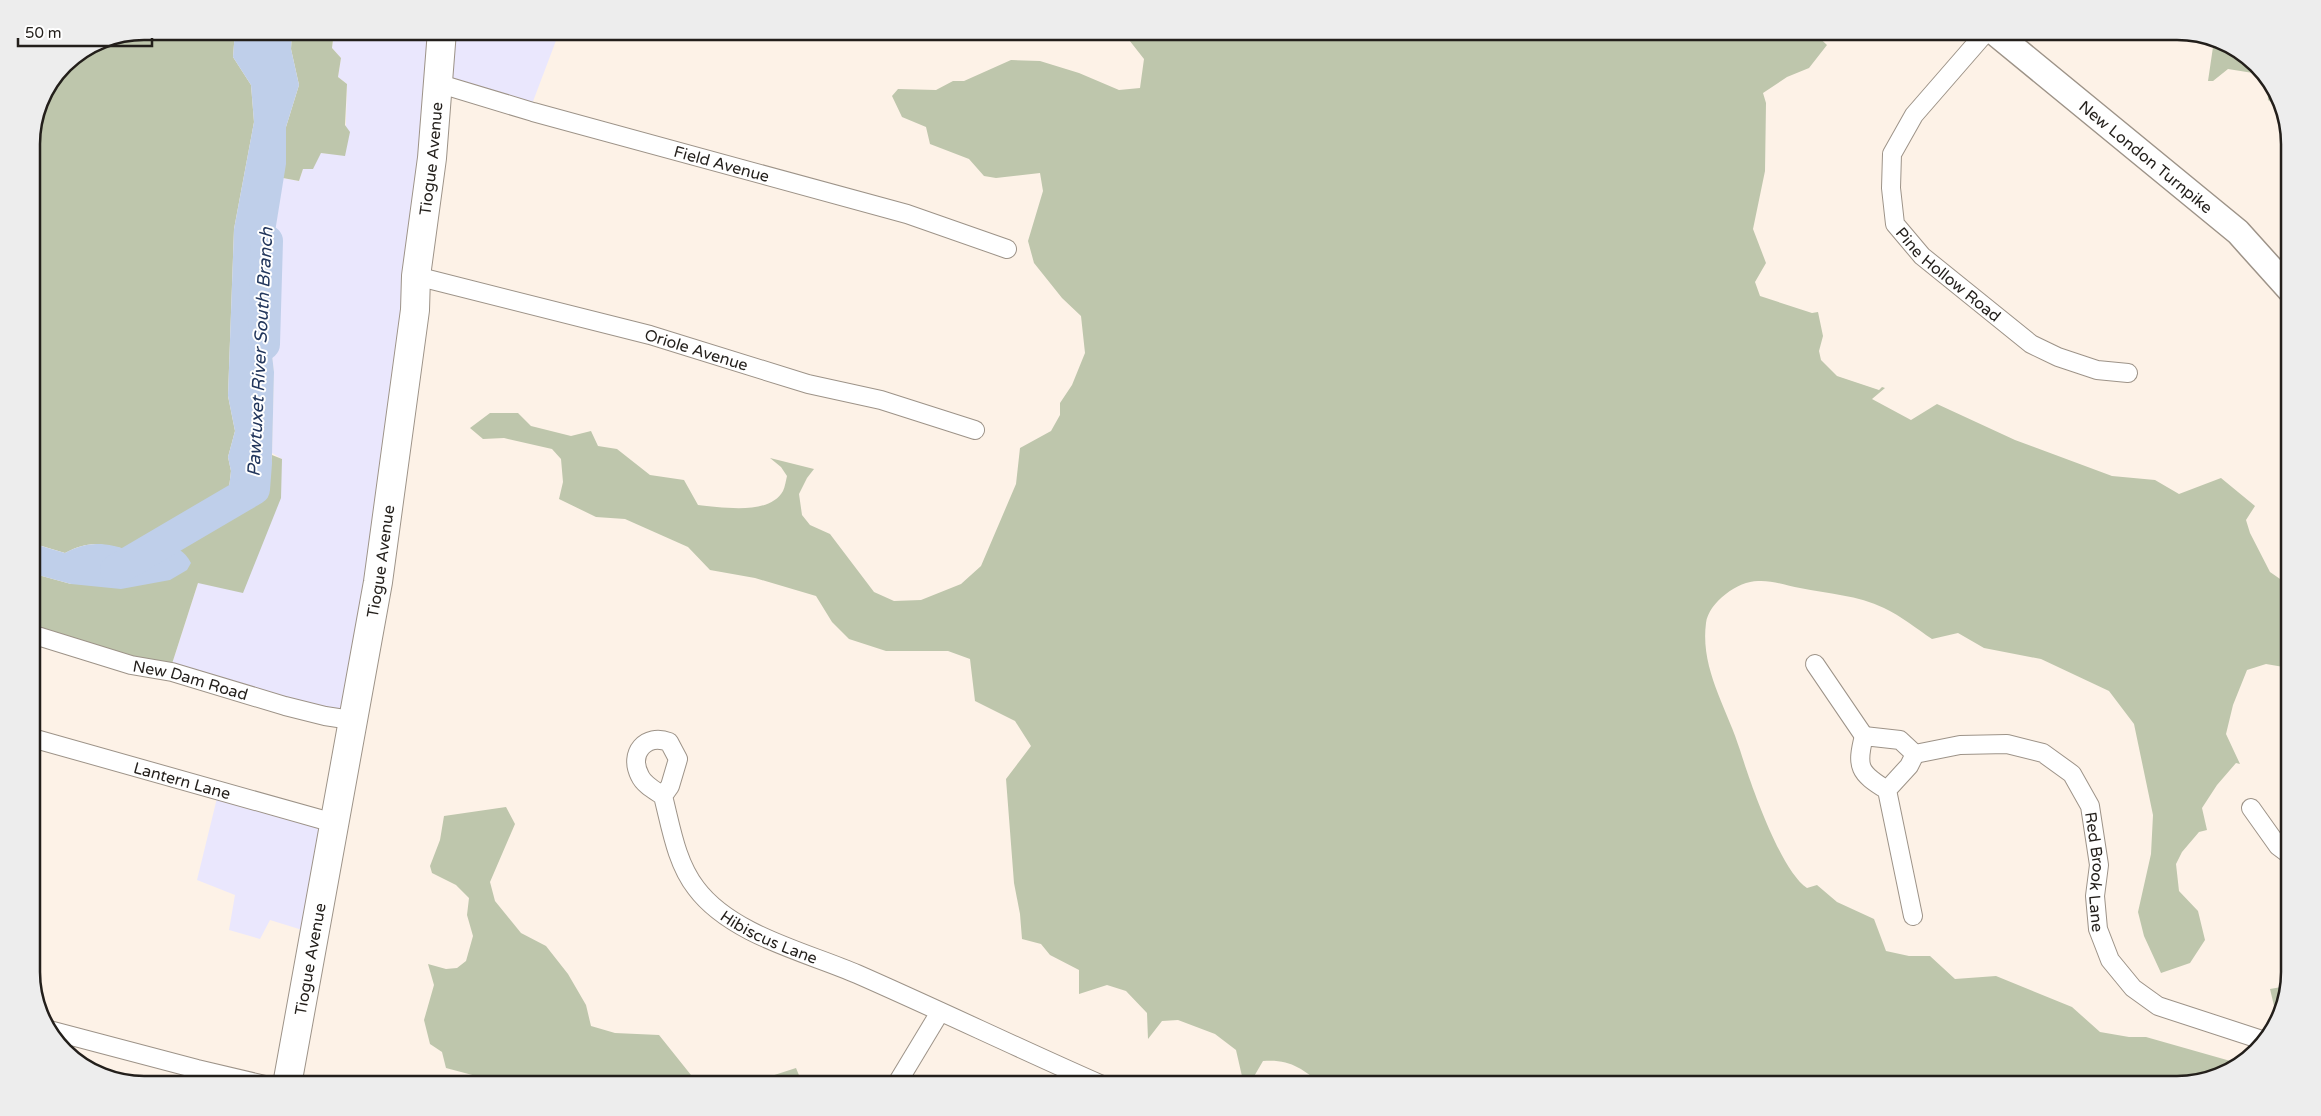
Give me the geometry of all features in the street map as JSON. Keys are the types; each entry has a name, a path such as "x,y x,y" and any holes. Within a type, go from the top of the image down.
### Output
{"main road":[{"name":"Tiogue Avenue","path":"290,1076 378,582 415,310 416,276 432,158 441,40"},
{"name":"New London Turnpike","path":"2005,40 2238,232 2281,280"}],"street":[{"name":"Pine Hollow Road","path":"1979,40 1914,115 1892,154 1891,188 1895,224 1922,256 2031,344 2058,357 2097,370 2128,373"},
{"name":"Field Avenue","path":"437,83 533,112 907,214 1007,248"},
{"name":"Oriole Avenue","path":"416,276 650,335 808,384 881,400 975,430"},
{"name":"New Dam Road","path":"40,637 131,665 172,672 285,706 325,716 352,720"},
{"path":"1815,664 1864,736 1860,752 1860,767 1868,779 1887,790 1913,916"},
{"path":"1864,736 1900,740 1914,754 1908,766 1887,790"},
{"name":"Lantern Lane","path":"40,740 334,823"},
{"name":"Red Brook Lane","path":"1914,754 1960,746 2007,744 2043,753 2072,774 2090,806 2099,865 2094,896 2098,929 2110,960 2133,988 2158,1006 2257,1038"},
{"name":"Hibiscus Lane","path":"663,796 680,860 696,888 718,911 751,931 857,974 1082,1076"},
{"path":"2251,808 2281,848"},
{"path":"901,1076 940,1012"},
{"path":"59,1033 227,1076"}],"shaded area":[{"path":"333,40 556,40 529,112 439,85 349,718 170,670 198,583 282,459 272,453 274,372 265,294 283,178 299,181 303,169 321,153 345,155 347,84 338,77 341,58 332,48"},
{"path":"218,794 329,822 312,933 270,920 260,939 229,930 235,895 197,880"}],"green space":[{"path":"137,40 234,40 233,57 251,85 254,122 234,229 228,396 235,431 228,457 231,471 229,488 271,465 272,455 282,459 281,498 243,593 198,583 170,670 40,637 40,575 71,584 170,546 135,549 90,544 65,553 40,545 40,137 48,104 57,86 75,66 86,57 110,45"},
{"path":"292,40 333,40 332,48 341,58 338,77 347,84 345,125 350,132 345,156 321,153 313,169 303,169 299,181 283,178 286,127 299,85 291,49"},
{"path":"1129,40 1822,40 1827,45 1809,68 1787,77 1763,93 1766,103 1765,171 1753,229 1766,263 1755,282 1760,296 1812,313 1818,312 1823,336 1819,351 1821,360 1837,376 1879,390 1882,387 1885,388 1872,399 1911,420 1937,404 2015,440 2112,476 2155,480 2179,494 2221,478 2255,506 2246,520 2250,533 2270,572 2281,580 2281,666 2266,664 2247,670 2233,705 2226,734 2240,764 2236,763 2217,785 2202,808 2207,830 2199,832 2182,852 2176,864 2179,891 2198,911 2205,940 2190,963 2161,973 2144,936 2138,912 2151,854 2153,815 2134,724 2109,691 2041,659 1984,648 1958,633 1932,639 1890,611 1864,600 1763,581 1750,582 1734,589 1718,600 1708,615 1705,640 1707,656 1716,688 1735,734 1767,824 1797,878 1807,888 1817,885 1837,902 1874,919 1886,951 1909,956 1930,956 1955,979 1996,976 2072,1007 2100,1032 2129,1037 2146,1037 2231,1061 2211,1071 2177,1076 1312,1076 1289,1063 1263,1061 1254,1076 1242,1076 1236,1050 1215,1034 1178,1020 1162,1021 1148,1039 1147,1013 1126,991 1107,985 1079,994 1079,970 1050,955 1041,944 1022,939 1020,914 1014,883 1006,779 1031,746 1015,721 975,701 970,659 948,651 886,651 849,639 832,622 816,596 755,578 710,570 688,547 625,519 596,517 559,499 563,482 561,459 552,449 504,438 483,439 470,428 490,413 518,413 531,426 571,436 591,431 598,446 617,449 650,475 684,480 698,505 744,508 767,504 776,499 783,491 787,476 781,467 770,458 814,469 799,494 802,515 810,525 830,534 874,592 894,601 921,600 961,584 981,566 1016,484 1020,448 1051,431 1060,415 1060,403 1072,385 1085,353 1081,316 1062,298 1034,263 1028,241 1043,191 1040,173 996,178 984,176 969,159 930,144 926,127 902,117 892,96 898,89 936,90 953,81 964,81 1011,60 1040,61 1079,73 1119,90 1140,88 1144,59"},
{"path":"2212,46 2235,57 2253,73 2228,69 2213,81 2208,81"},
{"path":"506,807 515,824 490,882 495,901 521,933 546,946 568,974 586,1005 591,1026 615,1033 659,1035 692,1076 476,1076 446,1068 442,1052 430,1044 424,1020 434,985 428,964 446,969 457,968 466,961 473,936 467,915 469,898 456,885 432,873 430,866 440,840 444,816"},
{"path":"2280,987 2274,1007 2270,989"},
{"path":"796,1068 799,1076 772,1076"}],"water":[{"path":"234,40 292,40 291,49 299,85 286,127 286,164 265,294 274,372 271,465 253,499 239,501 229,488 231,471 228,457 235,431 228,396 234,229 254,122 251,85 233,57"},
{"path":"95,544 116,546 128,550 173,547 185,555 191,563 187,570 170,580 121,589 71,584 40,575 40,546 65,553 83,546"}],"waterway":[{"name":"Pawtuxet River South Branch","path":"264,344 267,241"},
{"name":"Pawtuxet River South Branch","path":"116,570 254,489 256,463"}]}
